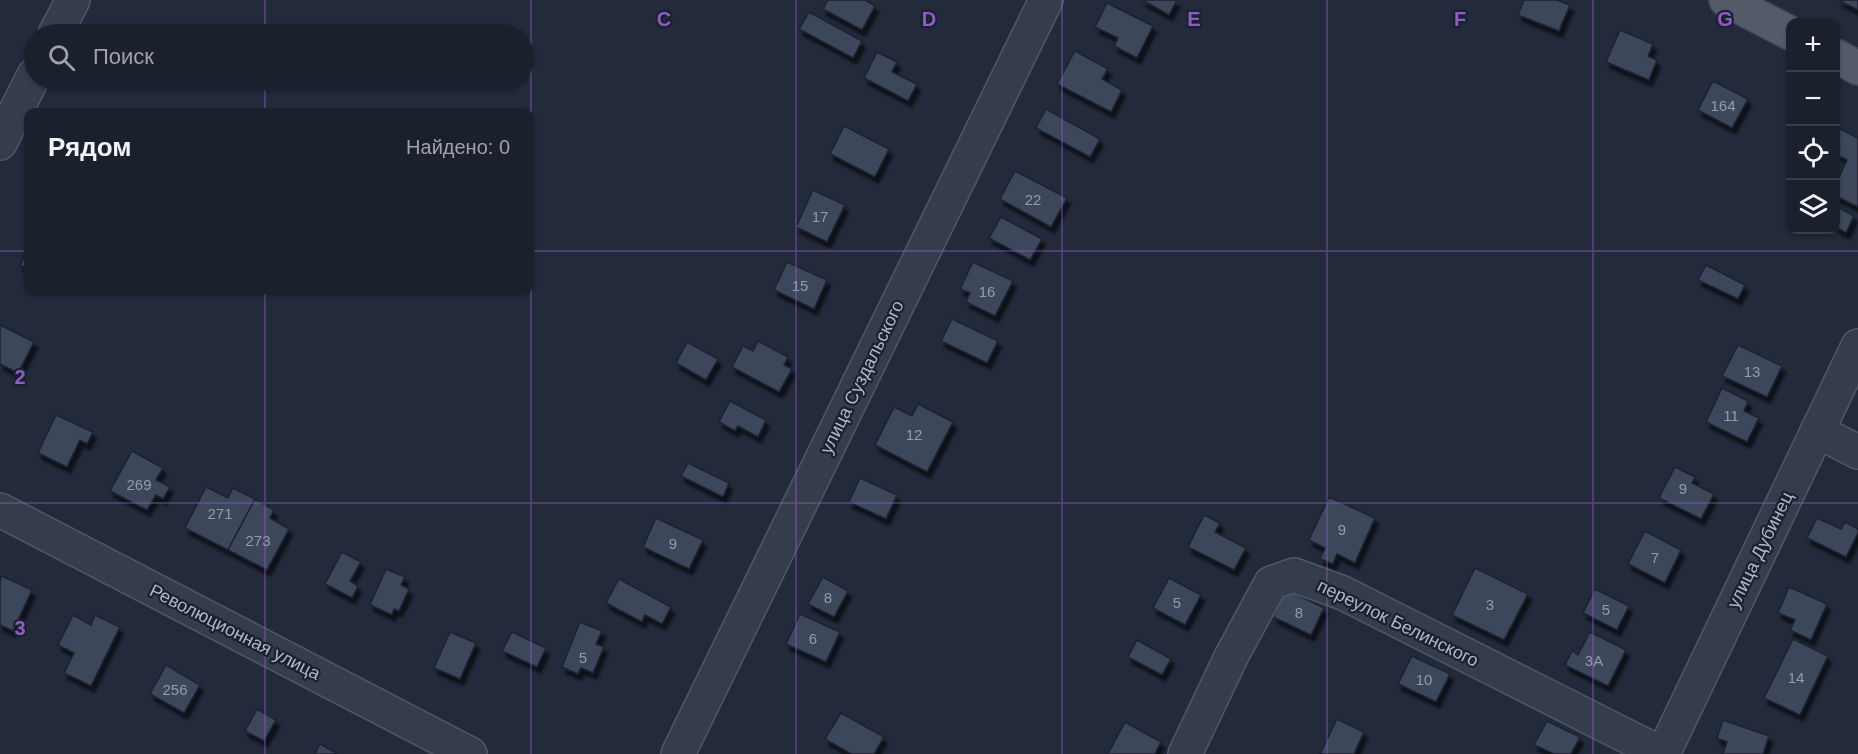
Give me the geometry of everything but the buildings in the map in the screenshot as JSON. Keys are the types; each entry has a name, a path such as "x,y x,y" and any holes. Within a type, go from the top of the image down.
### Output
{"main road":[{"path":"1726,0 1786,30"},
{"path":"1840,58 1858,68"}],"street":[{"path":"60,24 73,0"},
{"name":"улица Суздальского","path":"678,754 1046,0"},
{"path":"0,143 26,90"},
{"name":"улица Дубинец","path":"1663,754 1858,346"},
{"path":"1817,431 1858,452"},
{"name":"Революционная улица","path":"0,510 470,754"},
{"name":"переулок Белинского","path":"1185,754 1232,655 1270,583 1294,575 1343,593 1663,754"}]}
